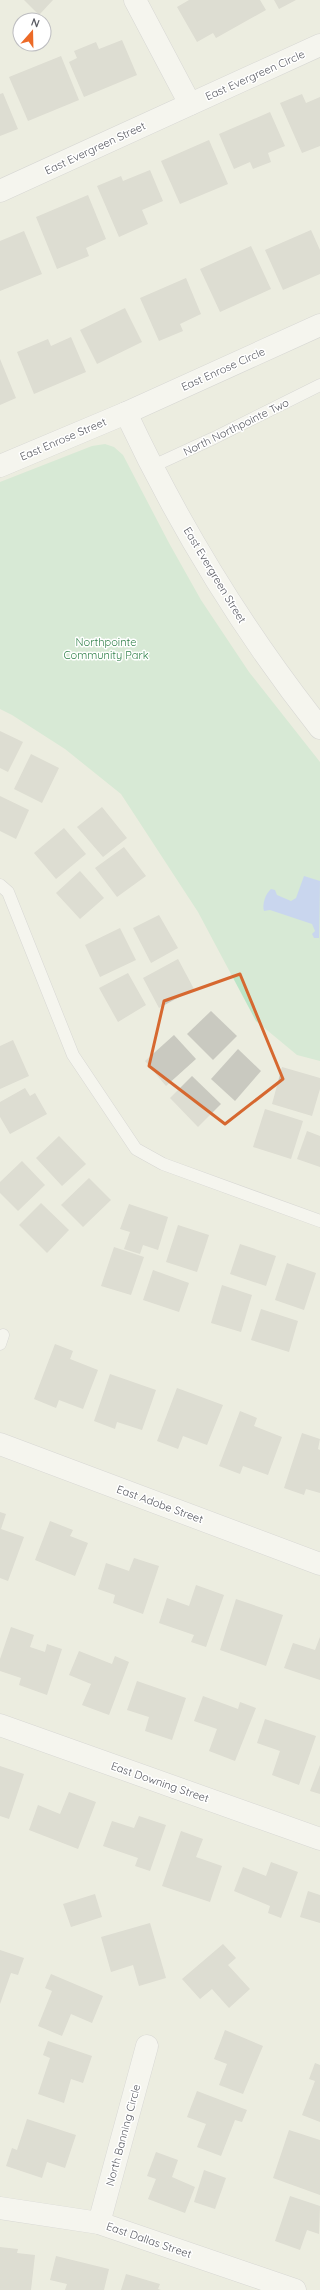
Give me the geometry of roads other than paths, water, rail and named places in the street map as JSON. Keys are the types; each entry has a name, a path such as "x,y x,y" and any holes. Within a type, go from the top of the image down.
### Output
{"street":[{"path":"136,0 190,104"},
{"name":"East Evergreen Circle","path":"190,104 320,45"},
{"name":"East Evergreen Street","path":"0,191 190,104"},
{"name":"East Enrose Circle","path":"126,413 320,325"},
{"name":"East Evergreen Street","path":"126,413 151,467 209,568 253,638 320,728"},
{"name":"East Enrose Street","path":"0,466 126,413"},
{"name":"East Adobe Street","path":"0,1444 320,1564"},
{"name":"East Downing Street","path":"0,1725 320,1839"},
{"name":"North Banning Circle","path":"99,2223 147,2046"},
{"name":"East Dallas Street","path":"0,2208 99,2223 294,2290"}],"lane":[{"name":"North Northpointe Two","path":"151,467 214,438 320,385"},
{"path":"0,885 8,892 73,1055 136,1149 162,1164 320,1221"}],"water":[{"path":"304,876 320,881 319,943 319,938 314,938 312,934 315,931 312,924 270,910 264,911 264,900 271,889 275,890 277,895 291,901 296,898"}],"park label":[{"name":"Northpointe Community Park","path":"106,648"}]}
